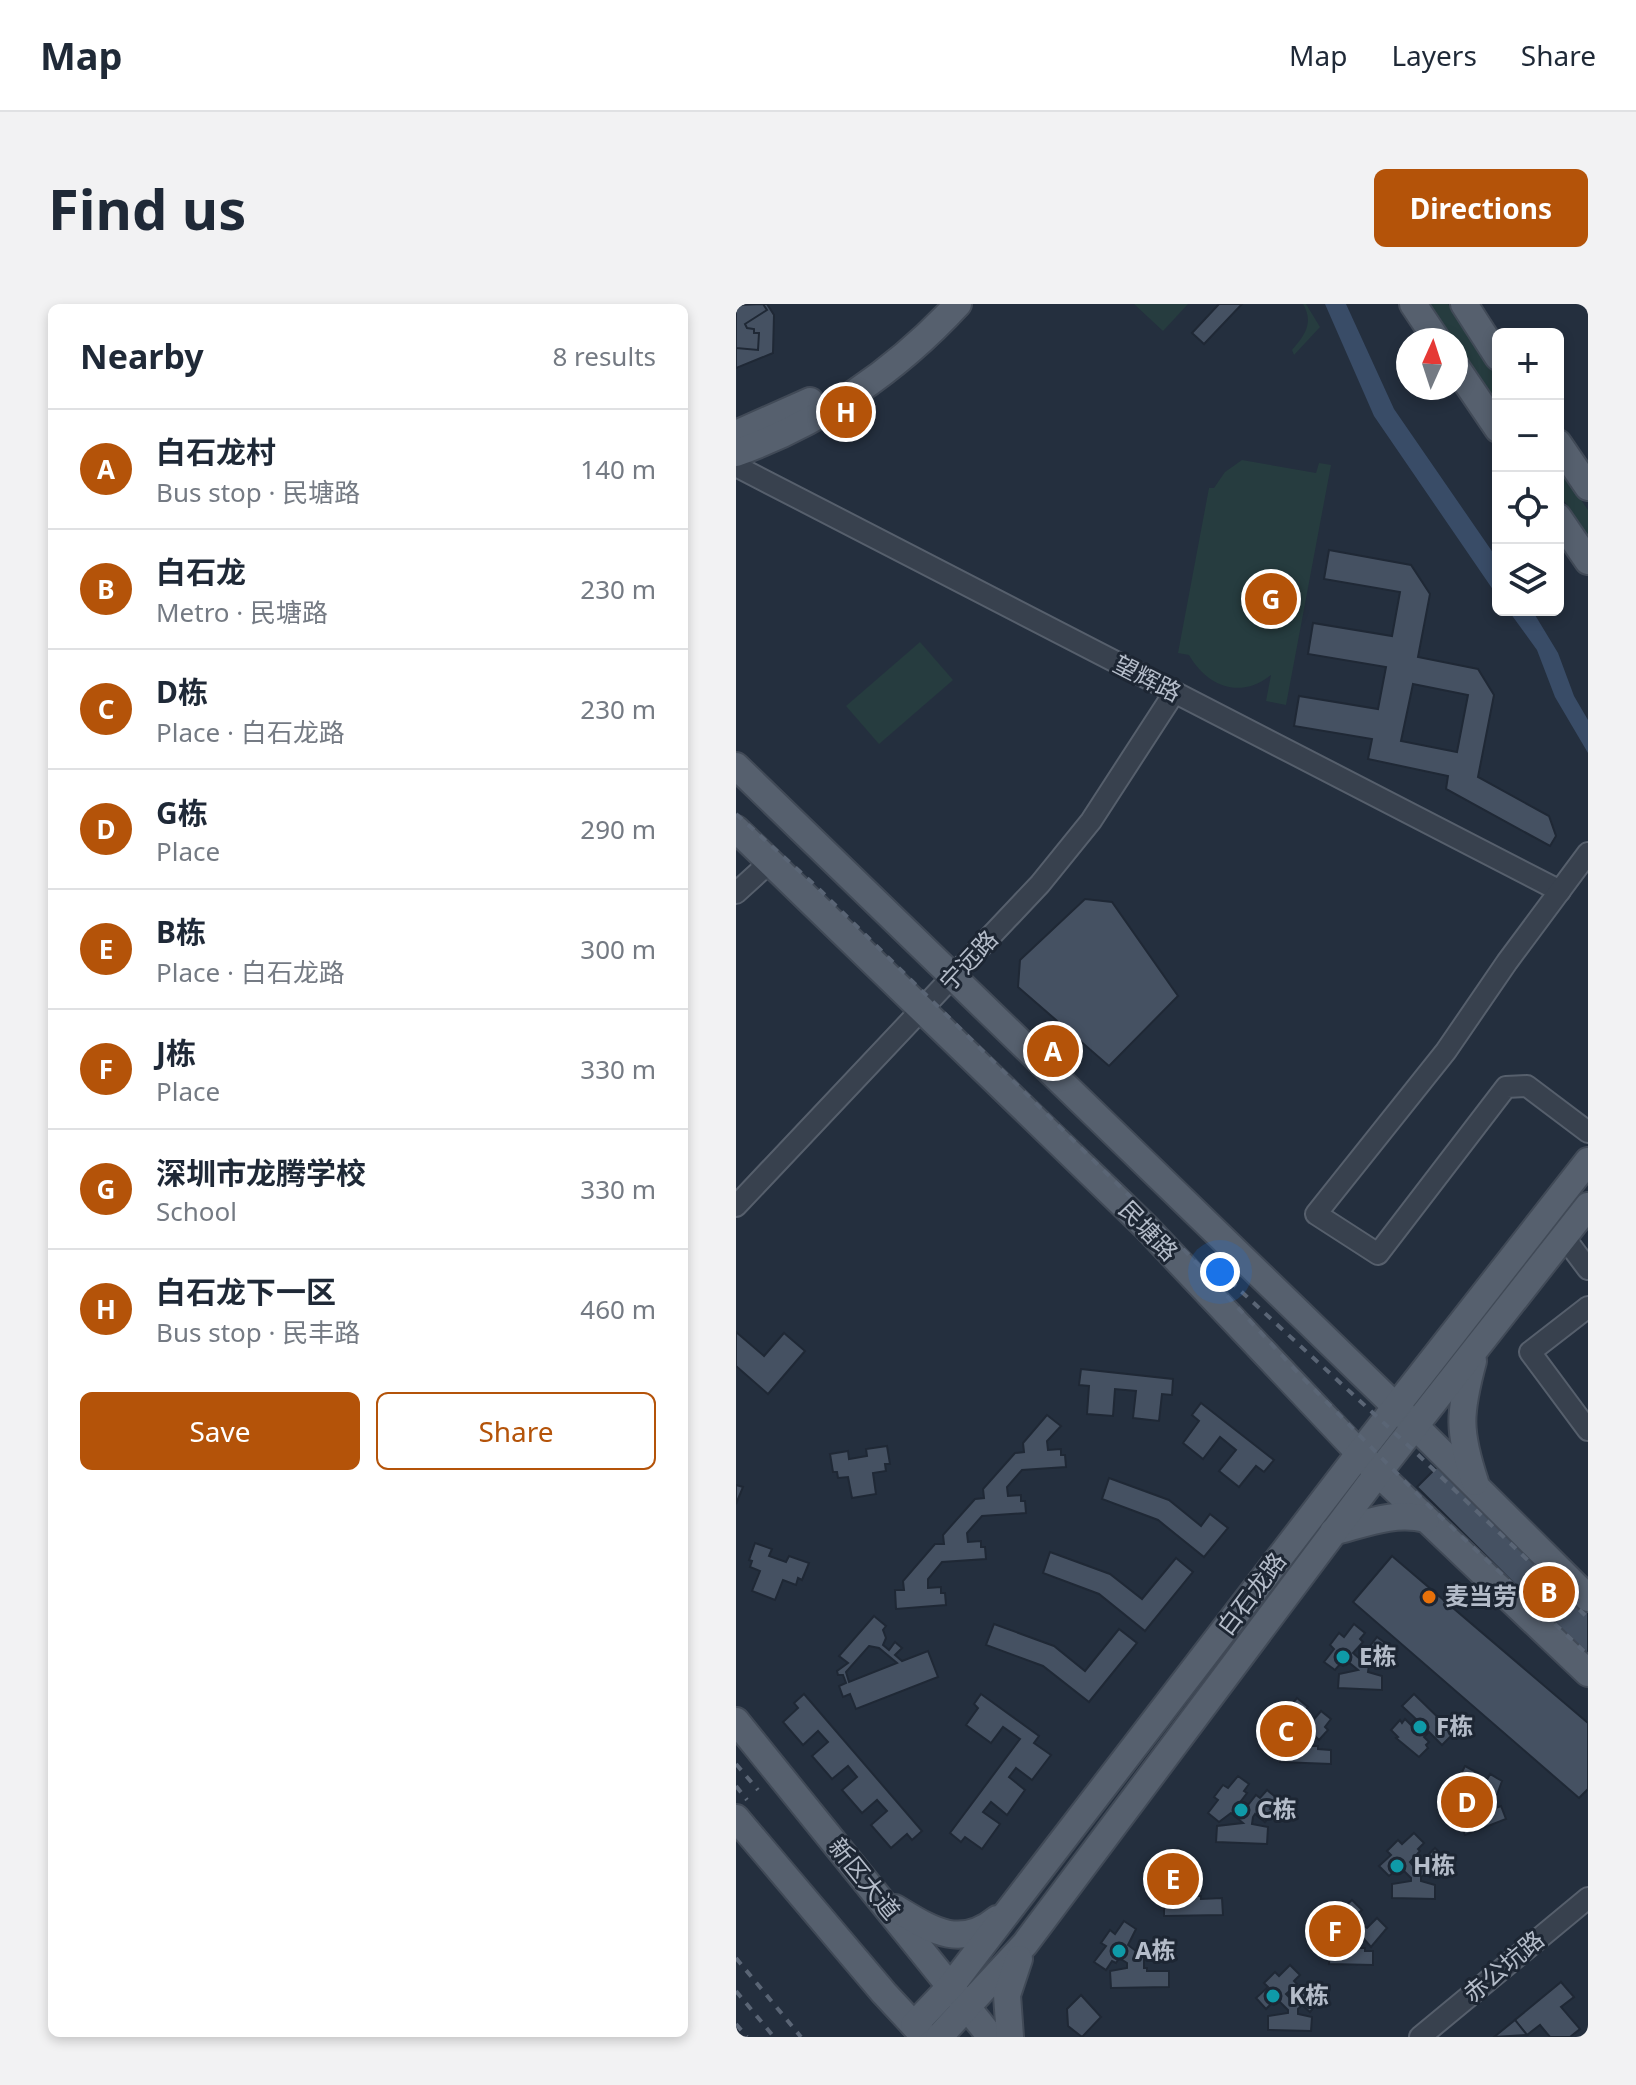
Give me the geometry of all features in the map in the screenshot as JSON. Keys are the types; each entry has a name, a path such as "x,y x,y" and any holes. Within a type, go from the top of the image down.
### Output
{"main road":[{"path":"736,434 805,403 850,377 896,342 936,304"},
{"path":"736,453 783,434 852,395 907,354 958,304"},
{"path":"1413,304 1429,328"},
{"path":"1464,304 1492,348"},
{"path":"1468,385 1492,420"},
{"path":"1564,452 1588,487"},
{"path":"1564,526 1588,561"},
{"name":"民塘路","path":"736,766 1346,1358 1588,1598"},
{"name":"民塘路","path":"736,829 1146,1227 1359,1454 1588,1673"},
{"name":"白石龙路","path":"920,2031 951,1986 1335,1485 1588,1161"},
{"name":"白石龙路","path":"939,2037 1025,1944 1378,1473 1588,1206"},
{"path":"1478,1346 1463,1398 1461,1425 1464,1448 1478,1489"},
{"path":"1346,1358 1388,1375 1421,1374"},
{"path":"1320,1413 1337,1459 1335,1485"},
{"path":"1333,1532 1409,1515 1426,1519"},
{"name":"新区大道","path":"736,1721 991,2037"},
{"path":"736,1818 884,1993 920,2031"},
{"path":"881,1900 918,1922 941,1933 954,1935 970,1934 986,1927 1012,1906"},
{"path":"1010,2037 1007,1995 1025,1944"}],"street":[{"name":"望辉路","path":"736,466 1560,891"},
{"name":"宁远路","path":"739,1197 954,978 1067,851 1091,821 1174,693"},
{"path":"1588,853 1446,1051 1316,1214 1378,1254 1506,1087 1527,1086 1588,1132"},
{"path":"736,893 770,862"},
{"path":"1564,1237 1588,1269"},
{"path":"1588,1307 1530,1352 1588,1430"},
{"name":"赤公坑路","path":"1420,2037 1588,1898"}],"green space":[{"path":"1134,304 1188,304 1163,331"},
{"path":"1303,304 1306,304 1320,327 1294,355 1292,350 1308,323"},
{"path":"1429,304 1448,304 1464,328 1446,328"},
{"path":"1468,334 1492,369 1492,395 1468,361"},
{"path":"1242,460 1316,473 1319,463 1331,465 1286,705 1266,701 1271,675 1248,687 1225,686 1205,675 1189,655 1178,653 1209,488 1214,488 1225,472"},
{"path":"1564,475 1588,510 1588,536 1564,501"},
{"path":"920,642 953,680 879,744 846,706"}],"water":[{"path":"1325,304 1346,304 1394,409 1492,551 1492,588 1374,416"},
{"path":"1512,616 1536,616 1558,653 1574,696 1588,720 1588,753 1555,697 1537,650"}],"building":[{"path":"763,304 767,310 745,324 747,328 754,329 754,333 759,333 758,350 736,348 736,305"},
{"path":"767,304 774,315 773,353 736,368 736,316"},
{"path":"1219,304 1242,304 1204,344 1192,333"},
{"path":"1329,550 1411,565 1430,594 1418,657 1478,669 1494,695 1478,777 1549,816 1556,836 1550,846 1446,789 1448,776 1368,759 1372,739 1294,726 1299,696 1378,709 1386,667 1308,654 1313,623 1392,636 1400,592 1324,579","holes":["1413,684 1468,695 1457,752 1401,741"]},
{"path":"1085,899 1112,902 1178,996 1109,1066 1018,987 1020,960"},
{"path":"736,1332 764,1356 784,1333 805,1351 768,1394 736,1366"},
{"path":"1081,1369 1173,1379 1172,1395 1162,1394 1159,1421 1133,1418 1136,1391 1115,1389 1113,1416 1087,1414 1089,1386 1079,1385"},
{"path":"1201,1403 1274,1460 1264,1472 1256,1466 1239,1487 1219,1471 1236,1450 1220,1437 1203,1459 1183,1443 1199,1421 1192,1415"},
{"path":"1047,1415 1061,1426 1047,1441 1048,1450 1061,1449 1066,1467 1022,1470 1007,1487 1008,1496 1021,1495 1026,1513 982,1516 967,1533 968,1542 981,1541 986,1559 942,1562 928,1579 928,1588 941,1587 946,1605 896,1609 895,1590 904,1590 903,1581 935,1544 944,1544 943,1535 975,1499 984,1498 983,1489 1015,1453 1024,1452 1023,1443"},
{"path":"887,1446 890,1464 885,1464 886,1471 873,1473 876,1494 852,1498 848,1477 838,1478 837,1472 833,1472 830,1454 848,1451 849,1459 867,1456 866,1449"},
{"path":"1444,1460 1588,1602 1588,1657 1417,1487"},
{"path":"1109,1478 1169,1500 1201,1526 1210,1514 1228,1528 1204,1557 1158,1520 1102,1499"},
{"path":"736,1485 743,1487 736,1504"},
{"path":"755,1543 772,1549 769,1556 786,1562 789,1556 809,1563 802,1580 798,1578 796,1585 783,1580 775,1600 752,1591 760,1571 750,1567 752,1561 749,1560"},
{"path":"1050,1552 1110,1574 1142,1599 1176,1558 1193,1572 1145,1631 1099,1594 1043,1573"},
{"path":"1392,1556 1588,1723 1588,1789 1579,1798 1353,1602"},
{"path":"874,1616 886,1626 883,1645 889,1650 895,1642 902,1648 895,1655 902,1661 928,1651 938,1677 856,1709 850,1694 843,1697 839,1686 846,1683 837,1671 848,1663 839,1656","holes":["869,1646 879,1648 897,1663 849,1682 846,1672"]},
{"path":"994,1624 1054,1646 1085,1671 1119,1629 1137,1643 1089,1702 1043,1666 986,1645"},
{"name":"E栋","path":"1354,1624 1365,1633 1360,1639 1363,1642 1353,1653 1360,1659 1377,1637 1388,1645 1376,1666 1371,1662 1368,1672 1382,1676 1382,1690 1338,1688 1339,1674 1358,1670 1347,1661 1335,1670 1324,1662 1334,1649 1330,1645 1339,1633 1344,1637"},
{"path":"804,1694 922,1831 912,1840 907,1834 891,1848 871,1825 887,1811 877,1800 862,1813 842,1790 857,1777 848,1766 832,1779 812,1756 828,1742 818,1731 803,1745 783,1722 798,1708 794,1703"},
{"path":"981,1694 1039,1736 1034,1743 1051,1755 1032,1780 1016,1768 1009,1777 1025,1790 1007,1815 991,1802 983,1812 1000,1824 982,1849 965,1837 961,1842 950,1833 1020,1739 1003,1727 991,1743 966,1725 978,1708 974,1704"},
{"name":"F栋","path":"1414,1694 1454,1733 1442,1745 1429,1732 1424,1737 1429,1742 1426,1745 1428,1748 1419,1757 1391,1730 1400,1720 1402,1723 1405,1719 1411,1725 1416,1719 1402,1706"},
{"path":"1297,1698 1308,1707 1297,1727 1303,1732 1321,1711 1331,1719 1325,1727 1328,1730 1319,1740 1315,1736 1312,1739 1312,1746 1331,1750 1331,1764 1280,1762 1281,1748 1302,1744 1291,1735 1279,1744 1268,1736 1278,1723 1273,1719 1283,1707 1287,1711"},
{"path":"1465,1766 1478,1773 1470,1795 1477,1799 1490,1774 1502,1781 1494,1803 1489,1800 1486,1809 1501,1806 1506,1819 1465,1835 1460,1822 1477,1810 1465,1804 1455,1815 1443,1808 1450,1794 1445,1791 1452,1778 1458,1780"},
{"name":"C栋","path":"1238,1776 1249,1784 1244,1791 1247,1793 1238,1805 1244,1810 1256,1795 1260,1798 1267,1790 1278,1799 1270,1809 1274,1811 1265,1822 1255,1814 1253,1817 1252,1824 1268,1827 1267,1844 1216,1842 1217,1826 1243,1823 1231,1813 1219,1822 1208,1813 1218,1800 1214,1797 1223,1785 1228,1788"},
{"name":"H栋","path":"1414,1833 1424,1843 1410,1862 1415,1868 1435,1848 1445,1858 1430,1877 1426,1873 1421,1877 1421,1881 1435,1885 1435,1899 1392,1898 1392,1884 1411,1881 1411,1878 1402,1869 1389,1876 1379,1866 1391,1855 1387,1851 1398,1840 1402,1844"},
{"path":"1178,1848 1189,1857 1182,1873 1197,1884 1201,1899 1222,1898 1223,1915 1164,1916 1164,1899 1180,1896 1180,1891 1173,1886 1159,1898 1148,1890 1159,1874 1155,1871 1164,1858 1168,1861"},
{"path":"1352,1900 1362,1910 1347,1928 1353,1934 1363,1925 1367,1928 1377,1918 1387,1928 1371,1947 1364,1939 1359,1944 1359,1948 1365,1948 1365,1951 1373,1951 1373,1965 1329,1964 1330,1950 1349,1948 1349,1945 1340,1935 1327,1943 1317,1933 1329,1921 1325,1917 1336,1907 1340,1911"},
{"name":"A栋","path":"1124,1921 1136,1929 1128,1945 1144,1957 1147,1971 1169,1971 1169,1987 1111,1988 1110,1971 1127,1968 1127,1963 1119,1958 1116,1963 1112,1961 1106,1970 1094,1962 1106,1946 1101,1943 1110,1930 1115,1934"},
{"name":"K栋","path":"1290,1965 1300,1975 1294,1981 1297,1984 1286,1994 1292,2000 1302,1990 1305,1994 1315,1984 1325,1994 1310,2012 1302,2005 1298,2009 1298,2014 1312,2017 1311,2031 1268,2030 1268,2016 1288,2013 1288,2010 1279,2001 1266,2009 1256,1998 1268,1987 1264,1983 1275,1972 1279,1976"},
{"path":"1561,1982 1574,1997 1561,2007 1580,2029 1570,2037 1550,2037 1540,2025 1527,2035 1515,2020"},
{"path":"1081,1995 1101,2017 1082,2037 1068,2026 1067,2009"},
{"path":"1515,2020 1527,2035 1494,2037"}],"railway":[{"path":"736,814 817,887 1191,1257 1297,1372 1429,1506 1588,1655"},
{"path":"1218,1270 1412,1449 1588,1618"},
{"path":"736,1764 758,1790"},
{"path":"736,1786 747,1800"},
{"path":"736,1958 801,2037"},
{"path":"736,1991 774,2037"},
{"path":"736,2024 747,2037"}],"place":[{"name":"白石龙下一区","path":"846,412"},
{"name":"深圳市龙腾学校","path":"1271,599"},
{"name":"白石龙村","path":"1053,1051"},
{"name":"白石龙","path":"1549,1592"},
{"name":"麦当劳","path":"1429,1597"},
{"name":"E栋","path":"1343,1657"},
{"name":"F栋","path":"1420,1727"},
{"name":"D栋","path":"1286,1731"},
{"name":"G栋","path":"1467,1802"},
{"name":"C栋","path":"1241,1810"},
{"name":"H栋","path":"1397,1866"},
{"name":"B栋","path":"1173,1879"},
{"name":"J栋","path":"1335,1931"},
{"name":"A栋","path":"1119,1951"},
{"name":"K栋","path":"1273,1996"}]}
